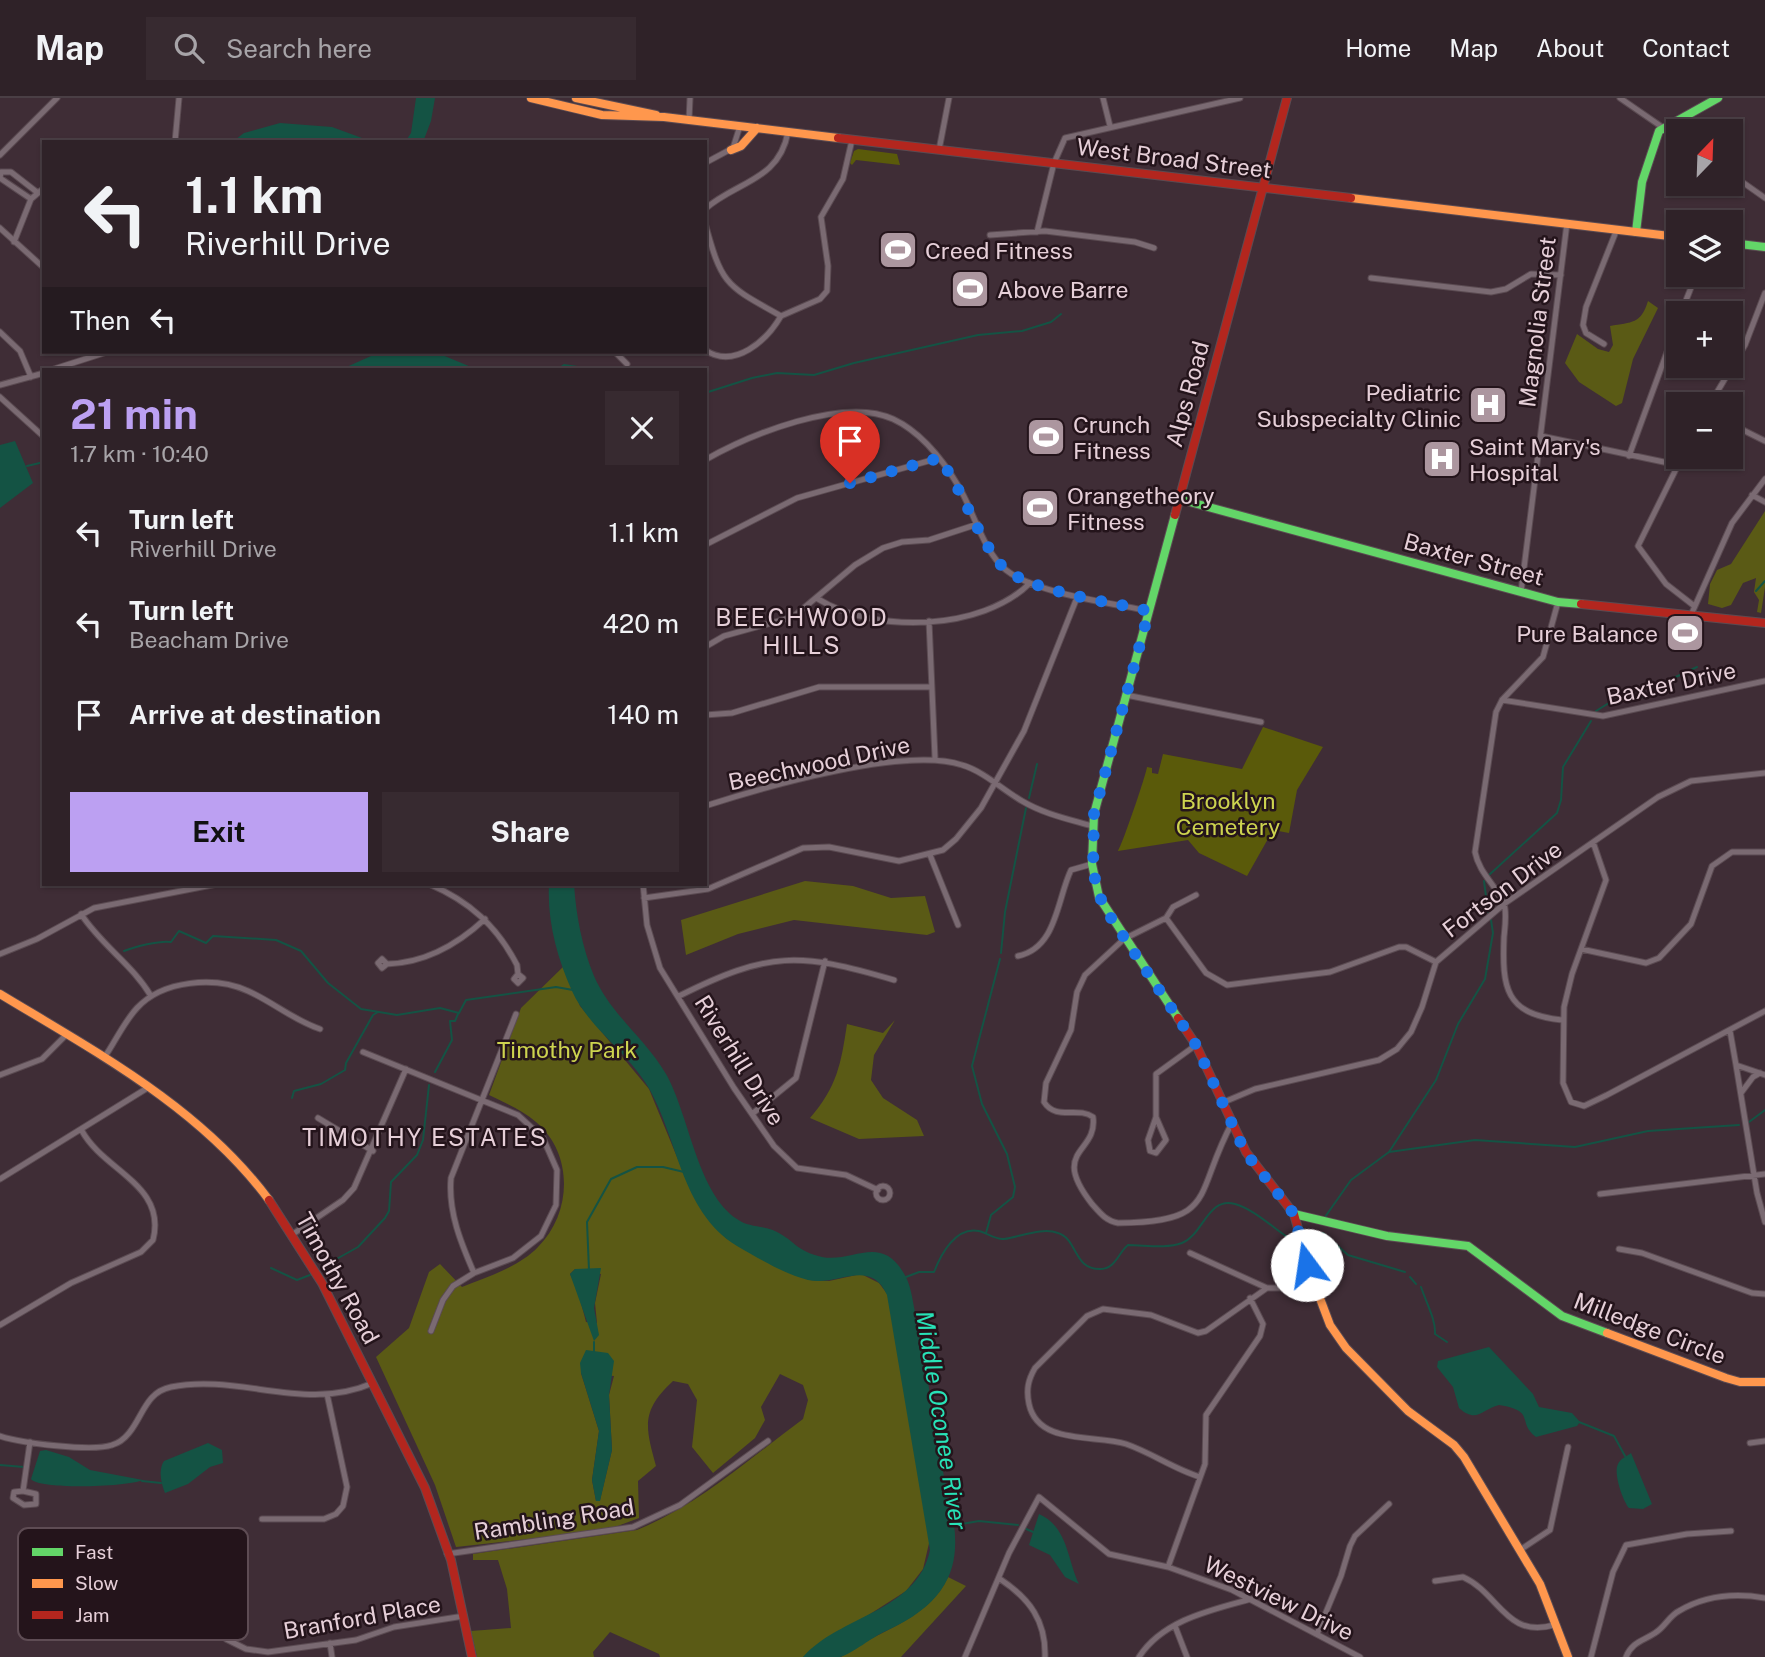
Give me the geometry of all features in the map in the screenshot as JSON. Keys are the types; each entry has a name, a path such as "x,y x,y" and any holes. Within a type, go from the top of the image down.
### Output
{"main road":[{"name":"West Broad Street","path":"531,98 562,102 602,115 664,117 1666,236"},
{"name":"West Broad Street","path":"576,98 664,117"},
{"name":"Alps Road","path":"1287,98 1092,826 1092,864 1099,897 1124,939 1196,1045 1245,1152 1294,1214"},
{"path":"1636,232 1644,172 1657,136 1663,128 1718,98"},
{"path":"730,150 741,146 757,128"},
{"path":"1743,244 1765,247"},
{"name":"Baxter Street","path":"1179,499 1558,602 1765,623"},
{"name":"Timothy Road","path":"0,993 149,1087 223,1149 256,1185 293,1234 322,1281 424,1486 447,1554 472,1657"},
{"path":"1294,1214 1315,1288 1330,1325 1346,1348 1408,1411 1454,1445 1464,1457 1541,1587 1568,1657"},
{"name":"Milledge Circle","path":"1294,1214 1387,1236 1468,1246 1548,1307 1579,1325 1737,1381 1765,1382"},
{"path":"1299,1231 1312,1219"}],"street":[{"path":"0,155 57,98"},
{"path":"175,140 179,98"},
{"path":"689,120 690,98"},
{"path":"939,150 949,98"},
{"path":"1104,98 1110,126"},
{"path":"1037,232 1054,163 1065,138 1240,98"},
{"path":"1620,98 1666,130"},
{"path":"707,162 730,150 738,140 740,126"},
{"path":"707,207 719,197 753,181 778,160 788,132"},
{"path":"707,351 712,355 739,354 755,348 781,316 820,299 827,291 829,276 821,217 843,179 852,140"},
{"path":"14,242 31,199 41,190 11,172 1,172 1,178 31,199"},
{"path":"1743,182 1765,198"},
{"name":"Magnolia Street","path":"1521,592 1567,223"},
{"path":"0,228 42,266"},
{"path":"707,229 724,279 738,292 781,316"},
{"path":"1604,344 1586,333 1583,315 1617,229"},
{"path":"990,235 1037,232 1135,242 1154,248"},
{"path":"1371,278 1491,292 1506,289 1531,274 1561,275"},
{"path":"1717,392 1745,345 1765,293"},
{"path":"0,332 20,351 31,377"},
{"path":"57,368 101,354"},
{"path":"617,354 627,365"},
{"path":"1629,456 1666,355"},
{"path":"0,385 42,374"},
{"path":"0,397 42,435"},
{"path":"707,459 777,429 812,419 860,412 890,418 902,424 939,458 960,488 1004,568 1030,583 1149,611"},
{"path":"1743,430 1765,441"},
{"path":"1541,436 1666,463"},
{"path":"707,544 797,498 939,458"},
{"path":"1676,469 1638,546 1666,584 1693,605"},
{"path":"1690,615 1732,523 1765,479"},
{"path":"1752,495 1765,502"},
{"path":"707,646 724,636 793,617 867,555 902,542 929,540 978,524"},
{"path":"818,598 847,612 869,617 929,621 984,613 1007,603 1030,583"},
{"path":"644,898 708,889 803,848 829,847 900,861 930,855 956,839 994,785 1044,685 1078,595"},
{"path":"1558,602 1543,657 1502,700 1493,723 1489,770 1475,837 1475,852 1481,869 1504,905 1503,964 1511,993 1528,1013 1563,1020"},
{"path":"929,621 934,758"},
{"name":"Baxter Drive","path":"1502,700 1603,716 1765,681"},
{"path":"707,715 732,713 819,687 931,687"},
{"path":"1126,695 1261,722"},
{"name":"Beechwood Drive","path":"707,805 822,775 880,764 934,758 966,765 1037,810 1092,826"},
{"name":"Fortson Drive","path":"1224,1102 1255,1089 1379,1060 1397,1049 1417,1020 1436,962 1504,905 1658,797 1684,783 1765,773"},
{"path":"1594,842 1606,880 1581,949 1563,1020 1564,1090 1571,1102 1584,1106 1765,1011"},
{"path":"1581,949 1646,962 1659,958 1691,925 1712,866 1732,852 1765,852"},
{"path":"930,855 958,925"},
{"path":"1018,956 1033,950 1044,938 1058,911 1071,870 1092,864"},
{"path":"0,954 37,939 103,905 191,886"},
{"path":"433,886 457,897 485,919 509,949 518,974"},
{"name":"Riverhill Drive","path":"643,886 653,950 751,1114 774,1146 797,1168 846,1175 878,1190"},
{"path":"1196,895 1173,907 1166,918 1124,939 1091,967 1081,982 1071,1030 1044,1091 1044,1102 1054,1111 1086,1113 1093,1117 1091,1131 1073,1166 1083,1192 1110,1222 1173,1220 1200,1200 1232,1124"},
{"path":"81,914 96,937 132,970 151,996"},
{"path":"1166,918 1206,973 1227,985 1330,972 1399,947 1406,947 1436,962"},
{"path":"387,964 407,962 440,950 485,919"},
{"path":"679,996 748,965 790,958 825,961 894,980"},
{"path":"751,1114 796,1077 825,961"},
{"path":"104,1058 132,1014 151,996 188,985 225,984 249,991 297,1020 320,1030"},
{"path":"474,1273 455,1222 450,1192 454,1166 516,1014"},
{"path":"1730,1031 1754,1176 1765,1222"},
{"path":"0,1075 42,1059 66,1035"},
{"path":"1156,1117 1166,1140 1156,1153 1150,1151 1148,1140 1156,1117 1156,1074 1196,1045"},
{"path":"363,1052 518,1115 535,1128 555,1161 559,1186 554,1213 537,1241 499,1266 461,1280 447,1293 431,1331"},
{"path":"1736,1065 1763,1074"},
{"path":"293,1234 350,1194 373,1151 406,1069"},
{"path":"1741,1094 1753,1077 1763,1074"},
{"path":"0,1179 82,1131 149,1087"},
{"path":"318,1118 373,1151"},
{"path":"0,1325 71,1283 141,1252 153,1240 155,1217 146,1194 98,1153 82,1131"},
{"path":"1600,1194 1765,1174"},
{"path":"1619,1249 1642,1253 1752,1293 1765,1294"},
{"path":"1189,1253 1267,1288 1315,1288"},
{"path":"1200,1477 1177,1470 1130,1445 1067,1435 1045,1427 1031,1411 1029,1378 1042,1359 1094,1311 1116,1309 1151,1315 1198,1333 1206,1331 1267,1288"},
{"path":"1168,1567 1207,1452 1203,1434 1206,1415 1260,1336 1263,1324 1250,1298"},
{"path":"0,1436 30,1442 112,1446 129,1433 152,1396 173,1387 204,1384 286,1395 327,1394 373,1383"},
{"path":"262,1519 324,1519 336,1514 343,1506 347,1487 327,1394"},
{"name":"Rambling Road","path":"447,1554 634,1527 680,1505 768,1441"},
{"path":"1750,1443 1765,1441"},
{"path":"23,1491 30,1442"},
{"path":"1520,1550 1550,1531 1568,1447"},
{"name":"Westview Drive","path":"1000,1579 1009,1553 1039,1497 1109,1554 1168,1567 1251,1599 1360,1657"},
{"path":"1317,1634 1355,1536 1389,1504"},
{"path":"1591,1657 1613,1572 1619,1553 1626,1545 1687,1534 1731,1531"},
{"path":"1435,1581 1463,1577 1484,1590 1506,1616 1516,1623 1532,1628 1554,1625"},
{"path":"965,1657 1000,1579 1024,1598 1039,1618 1045,1641 1045,1657"},
{"path":"1626,1657 1634,1645 1658,1632 1680,1610 1738,1593 1765,1598"},
{"path":"1139,1657 1152,1640 1175,1626 1199,1614 1251,1599"},
{"name":"Branford Place","path":"228,1640 246,1649 262,1652 360,1639 394,1627 464,1616"},
{"path":"1175,1626 1187,1657"},
{"path":"330,1643 332,1657"}],"green space":[{"path":"858,149 897,154 900,165 856,160 852,165 850,163 854,151"},
{"path":"1648,301 1658,308 1633,359 1622,403 1616,406 1579,382 1565,363 1577,334 1598,349 1609,352 1613,345 1610,326 1635,321"},
{"path":"1765,511 1765,587 1761,613 1757,612 1759,600 1754,592 1756,578 1743,583 1731,605 1722,608 1708,604 1710,584 1717,570 1731,564"},
{"name":"Brooklyn Cemetery","path":"1263,727 1323,747 1297,790 1289,833 1273,830 1247,876 1199,853 1188,840 1118,851 1147,767 1152,768 1152,773 1158,774 1163,754 1242,769"},
{"path":"805,881 853,886 891,898 925,896 935,932 927,935 794,920 738,934 686,955 681,920"},
{"name":"Timothy Park","path":"564,966 580,1006 649,1089 691,1191 708,1219 726,1238 809,1280 829,1281 861,1274 879,1283 888,1295 930,1539 923,1569 906,1591 803,1657 660,1657 659,1654 610,1632 593,1652 594,1657 477,1657 471,1631 511,1628 507,1589 498,1560 473,1560 473,1554 637,1530 660,1520 723,1480 803,1419 808,1400 803,1385 780,1374 761,1407 765,1420 755,1438 713,1473 692,1447 697,1400 688,1384 673,1381 655,1401 648,1420 656,1466 638,1481 639,1518 607,1530 456,1547 435,1485 376,1357 409,1328 429,1272 440,1264 462,1287 492,1275 512,1266 538,1247 557,1218 564,1184 557,1150 536,1122 489,1095 521,1008","holes":["575,1269 601,1274 595,1303 597,1323 586,1322 578,1291 570,1274","581,1373 614,1376 609,1395 612,1450 600,1500 596,1501 592,1480 599,1431"]},
{"path":"895,1020 874,1055 871,1080 883,1098 917,1120 924,1136 859,1139 810,1118 832,1085 847,1024 883,1033"},
{"path":"948,1577 966,1586 901,1657 841,1657 915,1614 939,1592"}],"shaded area":[{"path":"416,98 435,98 424,140 406,140 411,133"},
{"path":"280,123 332,127 368,140 235,140 244,133"},
{"path":"376,354 440,354 474,368 344,368"},
{"path":"15,441 33,483 0,508 0,445"},
{"path":"549,886 574,886 580,931 594,976 609,1003 666,1074 703,1172 723,1207 742,1222 777,1232 813,1255 833,1258 865,1252 885,1254 894,1261 908,1281 923,1351 938,1448 952,1509 955,1537 953,1564 942,1588 921,1611 840,1657 803,1657 837,1631 876,1611 910,1587 922,1571 930,1550 887,1295 880,1284 862,1275 819,1281 790,1274 737,1246 718,1231 691,1192 656,1102 645,1082 587,1015 572,991 554,939"},
{"path":"601,1268 594,1308 599,1335 594,1341 570,1274 575,1269"},
{"path":"1489,1347 1533,1394 1539,1407 1572,1413 1580,1422 1577,1426 1536,1437 1530,1432 1522,1414 1511,1407 1499,1405 1475,1415 1465,1413 1459,1408 1453,1387 1437,1367 1438,1361"},
{"path":"586,1350 608,1353 614,1361 609,1395 612,1450 600,1501 596,1501 592,1480 599,1431 580,1363"},
{"path":"208,1443 222,1450 223,1463 210,1467 188,1484 165,1493 161,1477 164,1461"},
{"path":"46,1450 69,1457 90,1470 143,1480 84,1486 37,1482 31,1479 40,1451"},
{"path":"1631,1453 1652,1504 1643,1509 1629,1508 1618,1480 1618,1464"},
{"path":"1039,1514 1049,1520 1061,1535 1079,1584 1065,1577 1050,1555 1029,1545"}],"waterway":[{"path":"707,392 777,373 814,375 854,363 978,335 1022,331 1051,322 1061,314"},
{"path":"560,368 564,365 584,368"},
{"path":"27,466 42,462"},
{"path":"1756,591 1765,581"},
{"path":"1596,711 1612,701 1650,696 1665,682 1697,667"},
{"path":"1489,875 1557,813 1561,800 1563,767 1591,721"},
{"path":"1029,798 1037,764"},
{"path":"1001,953 1005,912 1026,808"},
{"path":"1484,881 1488,912"},
{"path":"1325,1217 1351,1180 1389,1152 1436,1080 1458,1024 1485,979 1493,933 1491,920"},
{"path":"124,951 154,943 171,942 179,931 206,943 213,936 276,940 301,951 328,983 361,1009 397,1015 440,1008 459,1013 466,1000 556,987 573,990"},
{"path":"986,1233 991,1215 1013,1197 1015,1187 1007,1154 982,1104 972,1066 1000,959"},
{"path":"292,1098 294,1091 321,1084 345,1070 346,1063 373,1015 378,1012"},
{"path":"435,1072 452,1040 450,1021 455,1021 458,1014"},
{"path":"324,1266 358,1247 385,1218 389,1211 391,1182 417,1155 423,1140 429,1085"},
{"path":"1749,1122 1765,1110"},
{"path":"1389,1152 1475,1140 1575,1147 1648,1131 1739,1125"},
{"path":"589,1270 587,1222 611,1179 637,1167 663,1167 684,1172"},
{"path":"906,1277 919,1272 934,1272 950,1243 956,1237 971,1231 1001,1239 1052,1231 1069,1241 1085,1265 1106,1268 1128,1245 1162,1246 1182,1243 1189,1239 1212,1211 1226,1203 1251,1211 1295,1242"},
{"path":"1305,1239 1322,1233"},
{"path":"1323,1233 1348,1255 1405,1272"},
{"path":"271,1268 297,1280 310,1275"},
{"path":"1410,1277 1416,1284"},
{"path":"1421,1287 1435,1334 1447,1342"},
{"path":"594,1342 594,1351"},
{"path":"1579,1422 1614,1436 1625,1456"},
{"path":"0,1465 24,1467"},
{"path":"142,1481 161,1483"},
{"name":"Middle Oconee River","path":"956,1525 979,1521 1018,1525"},
{"path":"1024,1528 1033,1532"}],"traffic: fast":[{"path":"1636,232 1642,182 1659,131 1718,98"},
{"path":"1743,244 1765,247"},
{"path":"1179,499 1558,602 1581,604"},
{"path":"1175,515 1094,814 1092,864 1099,897 1178,1018"},
{"path":"1294,1214 1387,1236 1468,1246 1562,1316 1607,1333"}],"traffic: slow":[{"path":"531,98 602,115 664,117 838,138"},
{"path":"576,98 656,115"},
{"path":"731,150 741,146 757,128"},
{"path":"1351,198 1666,236"},
{"path":"0,994 109,1060 179,1110 212,1137 242,1167 269,1200"},
{"path":"1310,1272 1330,1325 1346,1348 1408,1411 1454,1445 1464,1457 1540,1584 1568,1657"},
{"path":"1607,1333 1726,1378 1740,1382 1765,1382"}],"traffic: jam":[{"path":"1175,515 1287,98"},
{"path":"838,138 1351,198"},
{"path":"1581,604 1765,623"},
{"path":"1178,1018 1196,1045 1246,1152 1294,1214 1310,1272"},
{"path":"269,1200 322,1283 425,1488 451,1560 472,1657"}],"place":[{"name":"Creed Fitness","path":"898,250"},
{"name":"Above Barre","path":"970,289"},
{"name":"Pediatric Subspecialty Clinic","path":"1488,405"},
{"name":"Crunch Fitness","path":"1046,437"},
{"name":"Saint Mary's Hospital","path":"1442,459"},
{"name":"Orangetheory Fitness","path":"1040,508"},
{"name":"Pure Balance","path":"1685,633"}],"district":[{"name":"BEECHWOOD HILLS","path":"802,631"},
{"name":"TIMOTHY ESTATES","path":"425,1137"}],"route":[{"path":"850,483 923,465 939,458 960,488 999,562 1019,579 1149,611 1094,814 1091,838 1094,880 1108,914 1196,1045 1217,1085 1245,1152 1294,1214 1307,1265"}]}
